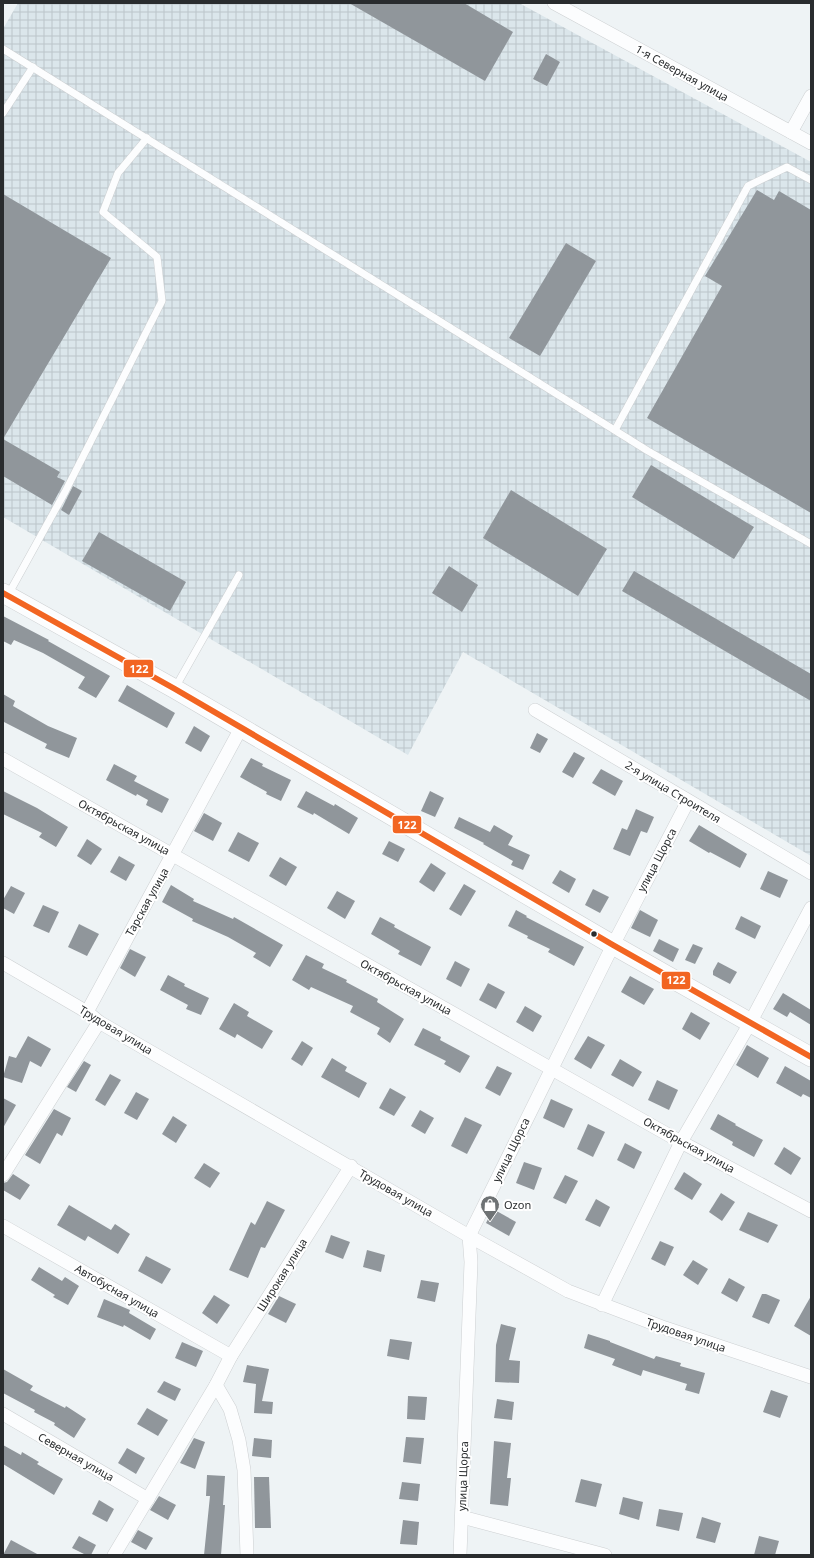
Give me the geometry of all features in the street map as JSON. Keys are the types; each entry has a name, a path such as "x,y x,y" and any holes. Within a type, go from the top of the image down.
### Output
{"street":[{"name":"1-я Северная улица","path":"554,3 811,143"},
{"path":"791,132 811,96"},
{"path":"5,594 175,689 613,945 811,1057"},
{"name":"2-я улица Строителя","path":"535,710 811,873"},
{"name":"Тарская улица","path":"87,1012 241,728"},
{"name":"Октябрьская улица","path":"3,759 681,1142 811,1212"},
{"name":"улица Щорса","path":"460,1555 471,1262 469,1236 551,1068 688,801"},
{"path":"602,1305 681,1142 750,1023 811,908"},
{"name":"Трудовая улица","path":"3,963 87,1012 99,1022 351,1166 469,1236 568,1291 665,1328 811,1377"},
{"path":"3,1175 99,1022"},
{"name":"Широкая улица","path":"114,1555 216,1385 231,1356 351,1166"},
{"name":"Автобусная улица","path":"3,1226 231,1356"},
{"path":"216,1385 230,1409 239,1440 243,1463 246,1555"},
{"name":"Северная улица","path":"3,1414 148,1499"},
{"path":"462,1517 605,1555"}],"lane":[{"path":"3,49 648,451 811,544"},
{"path":"3,113 33,67"},
{"path":"5,594 65,492 162,302 157,257 103,212 118,173 147,138"},
{"path":"615,430 748,186 787,167 811,180"},
{"path":"175,689 239,575"}],"shaded area":[{"path":"18,3 519,3 811,162 811,856 463,652 408,755 3,517 3,29"}],"building":[{"path":"349,3 464,3 513,32 485,81"},
{"path":"546,54 560,62 547,86 533,79"},
{"path":"757,190 774,200 779,191 811,210 811,513 647,418 722,286 705,276"},
{"path":"3,194 111,258 3,439"},
{"path":"566,243 596,261 540,356 509,338"},
{"path":"3,439 60,472 57,477 65,481 52,505 3,476"},
{"path":"651,465 754,527 734,559 632,497"},
{"path":"73,486 82,491 69,515 61,510"},
{"path":"511,490 607,549 578,596 483,538"},
{"path":"99,532 186,582 170,611 82,561"},
{"path":"449,566 478,585 462,612 432,593"},
{"path":"634,571 811,674 811,701 622,591"},
{"path":"3,616 49,640 48,641 110,676 96,698 78,688 85,677 43,653 14,640 11,645 3,641"},
{"path":"127,685 175,713 167,728 118,701"},
{"path":"3,694 15,701 13,706 48,726 77,738 69,758 45,748 47,744 4,722 3,724"},
{"path":"194,726 210,736 201,752 185,743"},
{"path":"537,733 548,739 540,753 530,748"},
{"path":"574,752 585,758 573,778 562,772"},
{"path":"251,758 263,764 262,766 291,780 281,801 266,794 267,792 240,777"},
{"path":"114,764 137,776 134,781 169,799 162,813 146,805 148,800 137,794 136,796 106,780"},
{"path":"601,769 623,781 615,796 592,783"},
{"path":"3,791 37,808 68,827 56,847 39,837 42,833 3,814"},
{"path":"306,791 334,806 335,804 358,818 349,834 314,813 313,815 297,807"},
{"path":"430,791 444,798 435,817 421,811"},
{"path":"636,809 654,817 647,833 641,831 630,856 613,849 622,828 627,830"},
{"path":"204,813 222,823 213,841 194,831"},
{"path":"459,817 490,832 494,825 513,836 508,845 530,855 523,870 511,865 513,861 483,844 484,843 454,828"},
{"path":"699,825 747,854 740,868 710,852 709,853 689,841"},
{"path":"238,832 259,843 249,862 228,851"},
{"path":"87,839 102,849 91,865 77,856"},
{"path":"389,841 405,849 398,862 382,854"},
{"path":"119,856 135,865 126,881 110,872"},
{"path":"280,857 297,867 286,886 269,876"},
{"path":"431,863 446,873 434,892 419,882"},
{"path":"560,870 576,879 569,893 552,883"},
{"path":"768,871 788,880 780,898 760,889"},
{"path":"464,884 476,891 461,916 449,909"},
{"path":"171,885 194,899 193,901 233,919 234,917 283,945 270,967 253,957 256,953 228,937 192,921 193,919 162,902"},
{"path":"11,886 25,893 14,914 3,908 3,900"},
{"path":"593,889 609,897 600,913 585,905"},
{"path":"337,891 355,901 345,919 327,908"},
{"path":"43,905 59,912 49,933 33,926"},
{"path":"516,910 527,916 526,917 584,947 574,966 548,952 550,949 527,938 528,936 508,926"},
{"path":"640,910 658,920 650,937 631,928"},
{"path":"741,916 761,926 755,939 735,929"},
{"path":"380,917 395,925 394,927 431,947 421,966 398,954 400,951 371,934"},
{"path":"79,924 99,934 87,956 68,947"},
{"path":"659,939 679,949 673,962 653,951"},
{"path":"693,944 703,948 695,964 685,960"},
{"path":"130,949 146,957 135,977 120,968"},
{"path":"306,955 324,964 322,968 347,980 346,982 378,999 377,1002 404,1019 390,1043 377,1034 380,1028 350,1012 353,1006 311,987 309,990 292,980"},
{"path":"455,961 470,969 461,987 446,979"},
{"path":"718,962 737,972 730,984 713,975 713,971"},
{"path":"168,975 185,984 184,986 209,998 201,1015 186,1009 188,1005 160,990"},
{"path":"630,976 654,989 644,1005 621,992"},
{"path":"488,983 505,992 496,1009 479,1000"},
{"path":"783,993 811,1010 811,1025 790,1012 787,1017 773,1009"},
{"path":"234,1003 249,1012 247,1016 273,1031 262,1049 237,1034 235,1038 219,1029"},
{"path":"525,1006 542,1016 533,1032 516,1022"},
{"path":"691,1012 710,1023 700,1040 682,1029"},
{"path":"423,1028 441,1037 440,1040 470,1056 460,1073 444,1064 446,1061 414,1045"},
{"path":"28,1036 51,1049 41,1067 30,1061 22,1083 3,1077 9,1056 16,1058"},
{"path":"588,1036 605,1045 591,1069 574,1059"},
{"path":"302,1041 313,1048 302,1066 291,1059"},
{"path":"747,1045 769,1058 758,1078 736,1065"},
{"path":"332,1058 347,1067 345,1071 367,1083 359,1098 321,1077"},
{"path":"620,1059 642,1072 633,1087 611,1075"},
{"path":"84,1061 91,1065 76,1092 67,1087"},
{"path":"497,1066 512,1073 500,1096 485,1088"},
{"path":"785,1066 811,1081 811,1098 803,1094 801,1097 776,1083"},
{"path":"110,1074 121,1080 105,1106 95,1100"},
{"path":"657,1080 678,1090 669,1110 648,1100"},
{"path":"390,1088 406,1097 394,1116 379,1108"},
{"path":"136,1092 149,1099 137,1120 124,1113"},
{"path":"3,1098 16,1105 3,1128"},
{"path":"551,1099 573,1109 564,1128 543,1118"},
{"path":"54,1109 71,1118 62,1136 57,1133 40,1164 25,1155"},
{"path":"420,1110 434,1118 425,1134 411,1126"},
{"path":"718,1114 763,1140 754,1157 732,1145 733,1142 710,1129"},
{"path":"173,1116 187,1125 176,1143 162,1134"},
{"path":"465,1117 482,1125 467,1154 451,1146"},
{"path":"588,1124 605,1132 593,1157 577,1149"},
{"path":"625,1143 642,1152 634,1169 617,1160"},
{"path":"784,1147 801,1158 791,1175 774,1164"},
{"path":"524,1162 542,1168 534,1190 516,1183"},
{"path":"204,1163 220,1173 210,1188 194,1178"},
{"path":"684,1172 702,1184 692,1200 674,1189"},
{"path":"13,1174 30,1185 20,1200 3,1190 3,1183 7,1182"},
{"path":"565,1175 578,1181 566,1204 553,1198"},
{"path":"721,1193 735,1202 722,1221 709,1212"},
{"path":"596,1199 610,1207 600,1227 585,1220"},
{"path":"267,1201 285,1210 265,1248 261,1247 248,1278 229,1270 251,1222 255,1225"},
{"path":"69,1205 111,1230 115,1224 130,1234 118,1254 88,1236 85,1241 57,1225"},
{"path":"493,1209 516,1222 509,1236 486,1223"},
{"path":"748,1212 778,1225 768,1243 739,1230"},
{"path":"331,1235 350,1242 343,1259 325,1252"},
{"path":"660,1241 674,1247 665,1266 651,1259"},
{"path":"367,1250 385,1255 381,1272 363,1267"},
{"path":"146,1256 171,1269 162,1284 138,1271"},
{"path":"693,1260 708,1269 698,1285 683,1275"},
{"path":"39,1267 62,1281 65,1277 79,1286 68,1305 53,1297 55,1295 31,1280"},
{"path":"729,1278 745,1287 737,1302 721,1293"},
{"path":"421,1280 439,1283 435,1302 417,1298"},
{"path":"762,1294 766,1294 780,1300 769,1324 752,1317"},
{"path":"214,1295 230,1305 217,1324 202,1313"},
{"path":"279,1296 296,1304 286,1323 268,1314"},
{"path":"811,1296 811,1336 794,1326"},
{"path":"104,1299 130,1310 129,1313 156,1329 150,1340 124,1325 123,1327 97,1317"},
{"path":"501,1324 516,1328 509,1360 520,1361 519,1383 495,1382 496,1345"},
{"path":"588,1334 610,1341 654,1359 656,1356 681,1363 680,1366 705,1373 699,1394 685,1390 687,1384 643,1370 641,1376 612,1365 615,1359 584,1348"},
{"path":"390,1339 412,1342 409,1360 387,1356"},
{"path":"182,1342 203,1351 196,1367 175,1358"},
{"path":"247,1365 269,1369 262,1401 273,1402 272,1414 254,1413 256,1384 243,1382"},
{"path":"3,1369 33,1386 30,1390 65,1408 66,1406 86,1419 74,1438 54,1425 55,1423 34,1412 35,1410 3,1393"},
{"path":"164,1381 181,1389 175,1401 157,1392"},
{"path":"771,1390 788,1396 780,1418 763,1412"},
{"path":"408,1396 427,1397 425,1420 407,1419"},
{"path":"497,1399 514,1402 512,1420 494,1418"},
{"path":"147,1408 168,1420 158,1436 137,1424"},
{"path":"406,1437 424,1438 421,1464 403,1462"},
{"path":"194,1438 205,1442 195,1469 180,1463"},
{"path":"254,1438 272,1440 271,1458 252,1456"},
{"path":"494,1441 511,1443 507,1478 511,1478 508,1506 490,1504"},
{"path":"3,1445 21,1455 22,1452 39,1462 37,1464 63,1479 54,1495 3,1464"},
{"path":"127,1448 145,1458 136,1474 118,1463"},
{"path":"207,1475 225,1476 223,1505 225,1505 221,1555 204,1555 210,1496 206,1496"},
{"path":"254,1477 269,1477 271,1528 255,1528"},
{"path":"581,1479 602,1484 596,1507 575,1502"},
{"path":"402,1482 420,1484 418,1501 399,1499"},
{"path":"159,1496 176,1505 168,1520 150,1510"},
{"path":"623,1497 643,1502 639,1520 619,1514"},
{"path":"99,1500 114,1509 107,1522 92,1514"},
{"path":"659,1509 683,1513 679,1531 656,1526"},
{"path":"702,1517 721,1523 715,1543 696,1538"},
{"path":"403,1520 419,1522 417,1545 400,1544"},
{"path":"138,1530 153,1538 146,1550 131,1542"},
{"path":"79,1536 96,1545 91,1555 86,1555 72,1548"},
{"path":"759,1536 779,1541 775,1555 754,1555"},
{"path":"11,1540 39,1555 3,1555"}],"transit line":[{"name":"122","path":"3,593 175,689 613,945 811,1057"}],"place":[{"name":"Ozon","path":"490,1222"}]}
